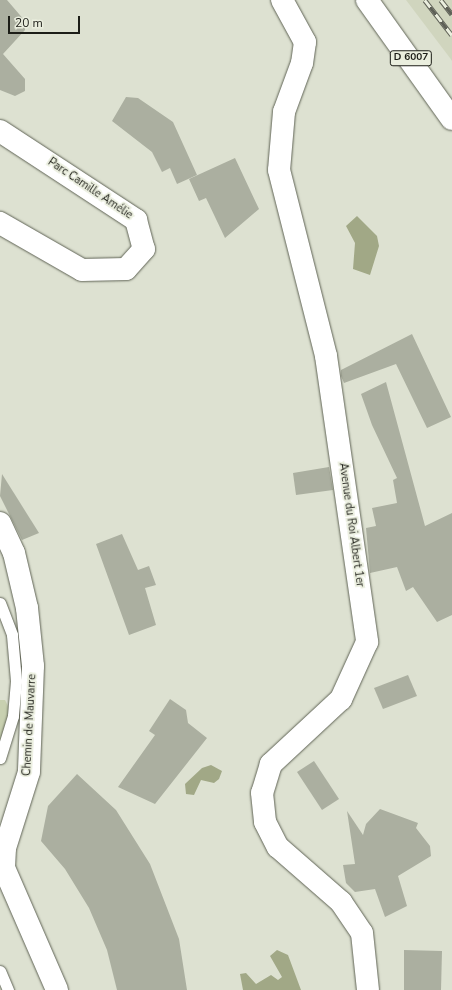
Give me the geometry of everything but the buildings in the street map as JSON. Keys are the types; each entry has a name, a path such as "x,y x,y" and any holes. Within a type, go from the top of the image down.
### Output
{"street":[{"name":"Avenue du Roi Albert 1er","path":"282,0 305,42 302,63 284,112 279,170 326,356 367,642 341,699 271,764 262,793 266,822 278,847 341,902 362,933 368,990"},
{"name":"D 6007","path":"367,0 452,118"},
{"name":"Parc Camille Amélie","path":"0,131 136,220 144,249 126,269 82,270 0,223"},
{"name":"Chemin de Mauvarre","path":"0,522 14,553 27,608 33,666 29,772 5,848 4,868 57,990"}],"lane":[{"path":"0,603 12,635 16,681 13,716 0,758"},
{"path":"0,971 8,990"}],"shaded area":[{"path":"406,0 452,0 452,61 450,58"},
{"path":"357,216 377,236 379,246 370,275 353,269 355,243 346,226"},
{"path":"0,700 5,700 13,716 0,758"},
{"path":"211,765 222,771 219,779 214,783 201,780 194,795 186,794 185,784 202,768"},
{"path":"277,950 288,955 301,990 243,990 240,974 246,973 256,984 271,975 278,980 282,977 270,956"}],"railway":[{"path":"425,0 452,35"},
{"path":"441,0 452,14"}]}
